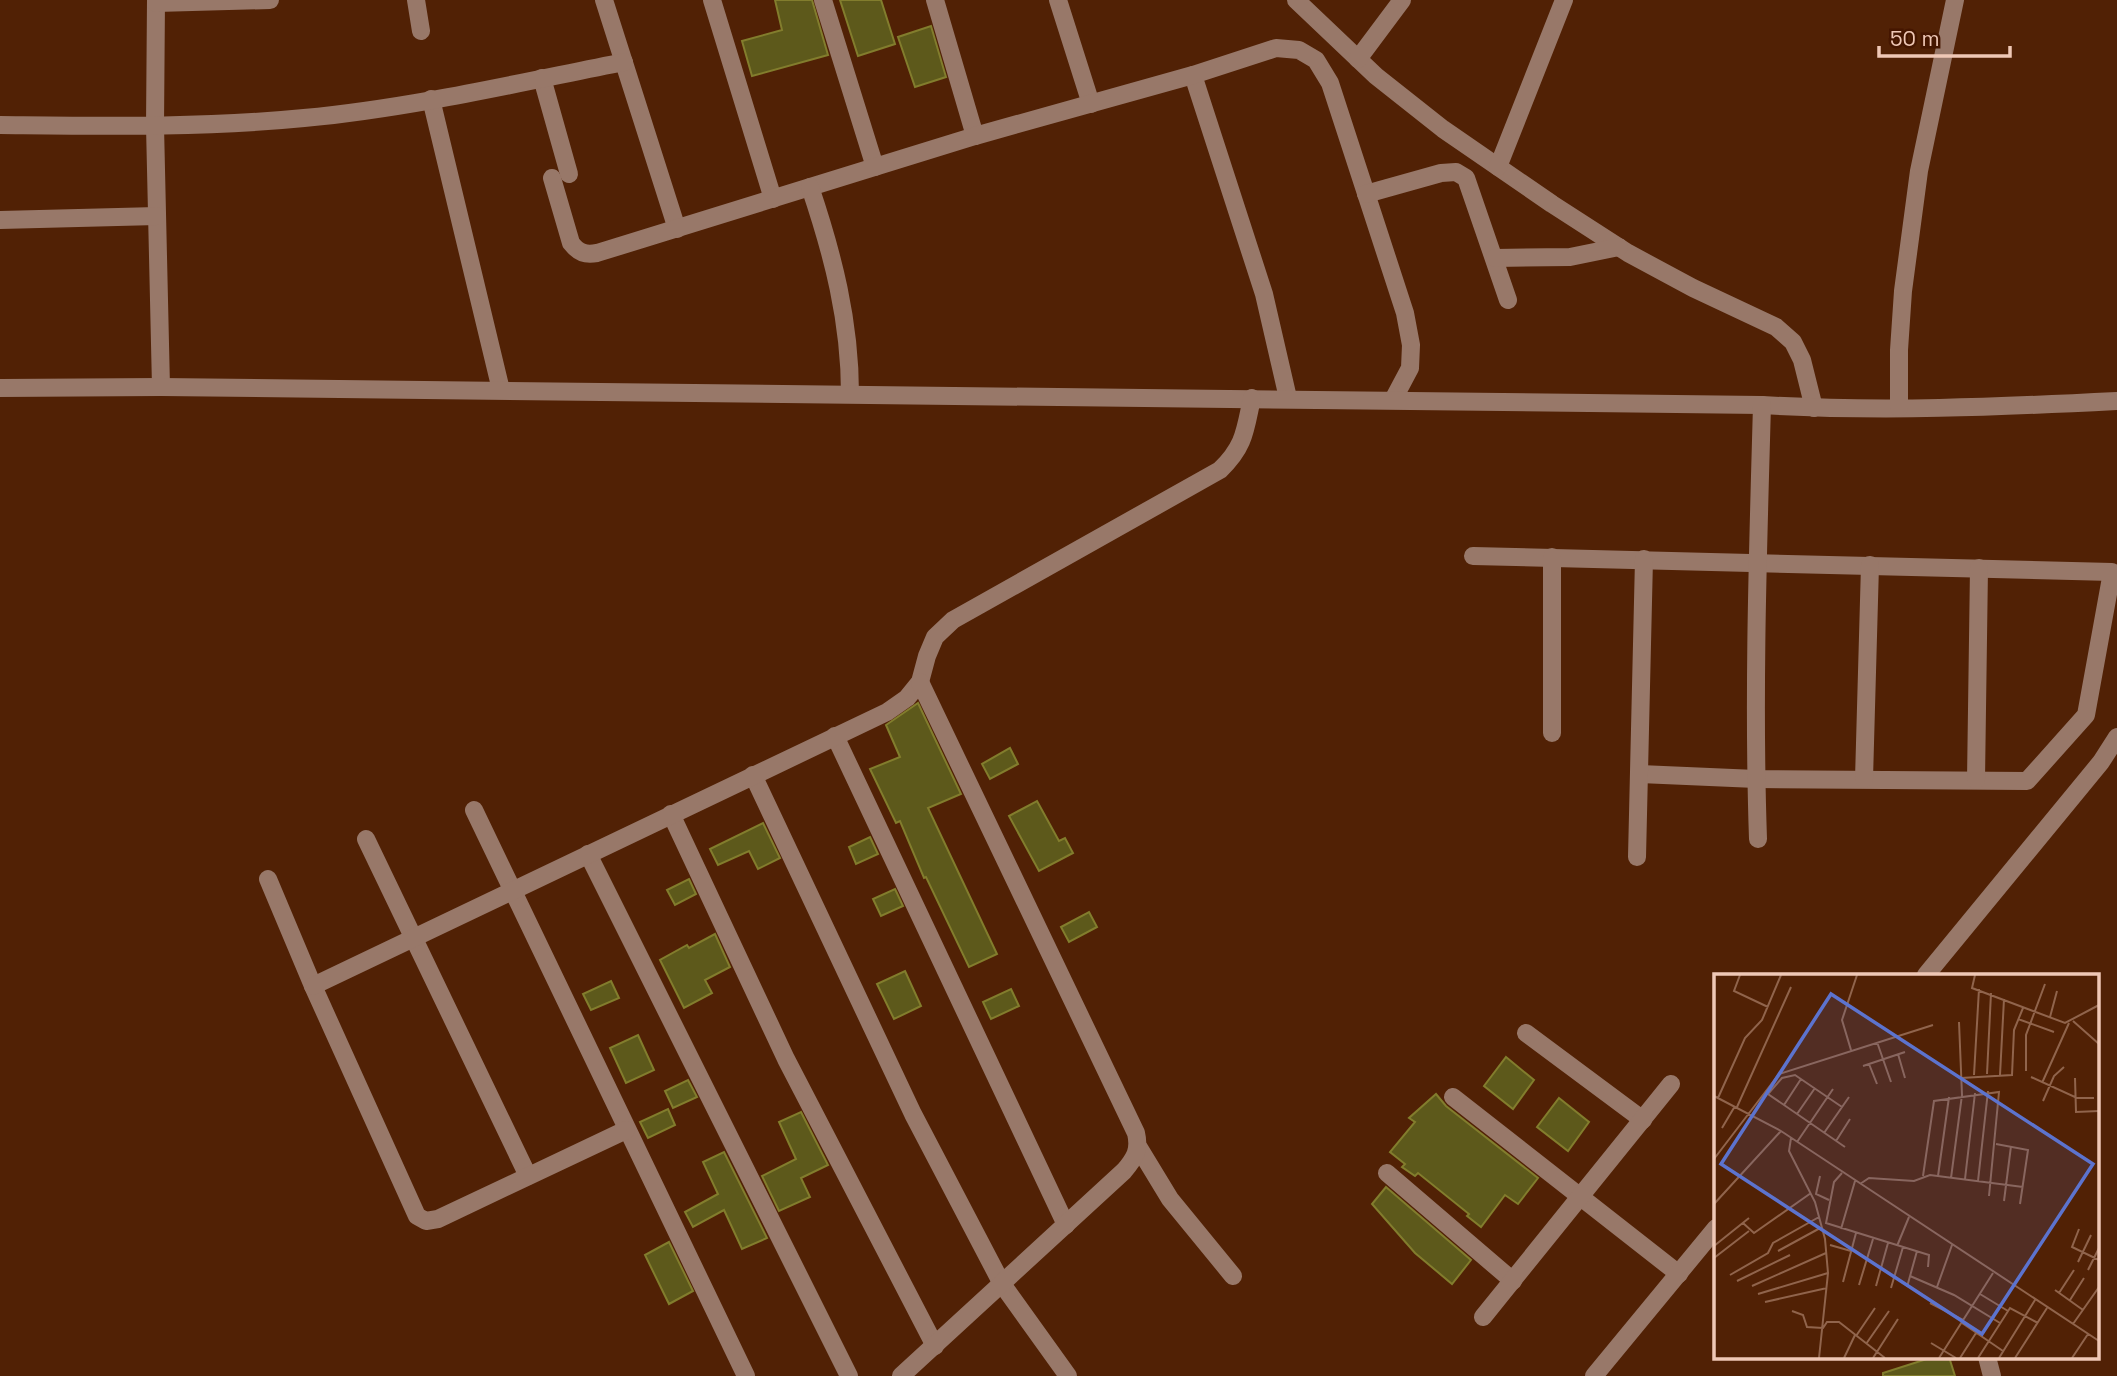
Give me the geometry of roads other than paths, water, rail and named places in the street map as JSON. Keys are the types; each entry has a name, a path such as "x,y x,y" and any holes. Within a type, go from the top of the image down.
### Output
{"street":[{"path":"161,387 155,126 156,2 270,0"},
{"path":"416,0 421,31"},
{"path":"604,0 677,229"},
{"path":"712,0 773,199"},
{"path":"823,0 875,167"},
{"path":"935,0 975,136"},
{"path":"1058,0 1091,104"},
{"path":"1296,0 1313,6 1376,76 1443,129 1498,167 1619,247 1693,288 1776,327 1793,342 1802,360 1814,408"},
{"path":"1359,59 1402,0"},
{"path":"1498,167 1564,0"},
{"path":"1899,408 1899,337 1919,171 1955,0"},
{"path":"542,78 571,243 587,255 975,136 1193,75 1276,48 1299,50 1316,60 1330,83 1405,313 1410,368 1394,400"},
{"path":"0,125 155,126 304,118 431,99 624,62"},
{"path":"1193,75 1264,294 1288,398"},
{"path":"431,99 501,390"},
{"path":"1366,194 1441,173 1456,172 1466,178 1508,300"},
{"path":"810,187 830,247 850,364 850,394"},
{"path":"0,220 157,216"},
{"path":"1495,258 1570,257 1619,247"},
{"path":"0,388 161,387 1288,398 1814,408 2117,401"},
{"path":"313,986 887,712 907,698 920,681 935,637 953,621 1220,470 1235,456 1244,438 1252,398"},
{"path":"1758,839 1757,562 1762,405"},
{"path":"1473,556 2112,572 2086,715 2027,781 1756,779 1640,774"},
{"path":"1552,558 1552,733"},
{"path":"1637,857 1644,559"},
{"path":"1864,779 1870,565"},
{"path":"1976,780 1979,568"},
{"path":"920,681 1136,1133 1139,1148 1170,1199 1233,1276"},
{"path":"835,736 1066,1225"},
{"path":"1927,974 2101,762 2117,737"},
{"path":"753,775 913,1114 1002,1284 1068,1376"},
{"path":"474,810 746,1376"},
{"path":"671,814 786,1059 935,1346"},
{"path":"366,839 528,1177"},
{"path":"588,854 849,1376"},
{"path":"268,879 313,986 417,1216 426,1221 438,1219 626,1130"},
{"path":"1526,1033 1643,1120"},
{"path":"1483,1317 1671,1084"},
{"path":"1453,1097 1679,1274"},
{"path":"901,1376 1124,1171 1139,1148"},
{"path":"1387,1173 1513,1280"},
{"path":"1594,1376 1714,1230"},
{"path":"1987,1358 1992,1376"}]}
